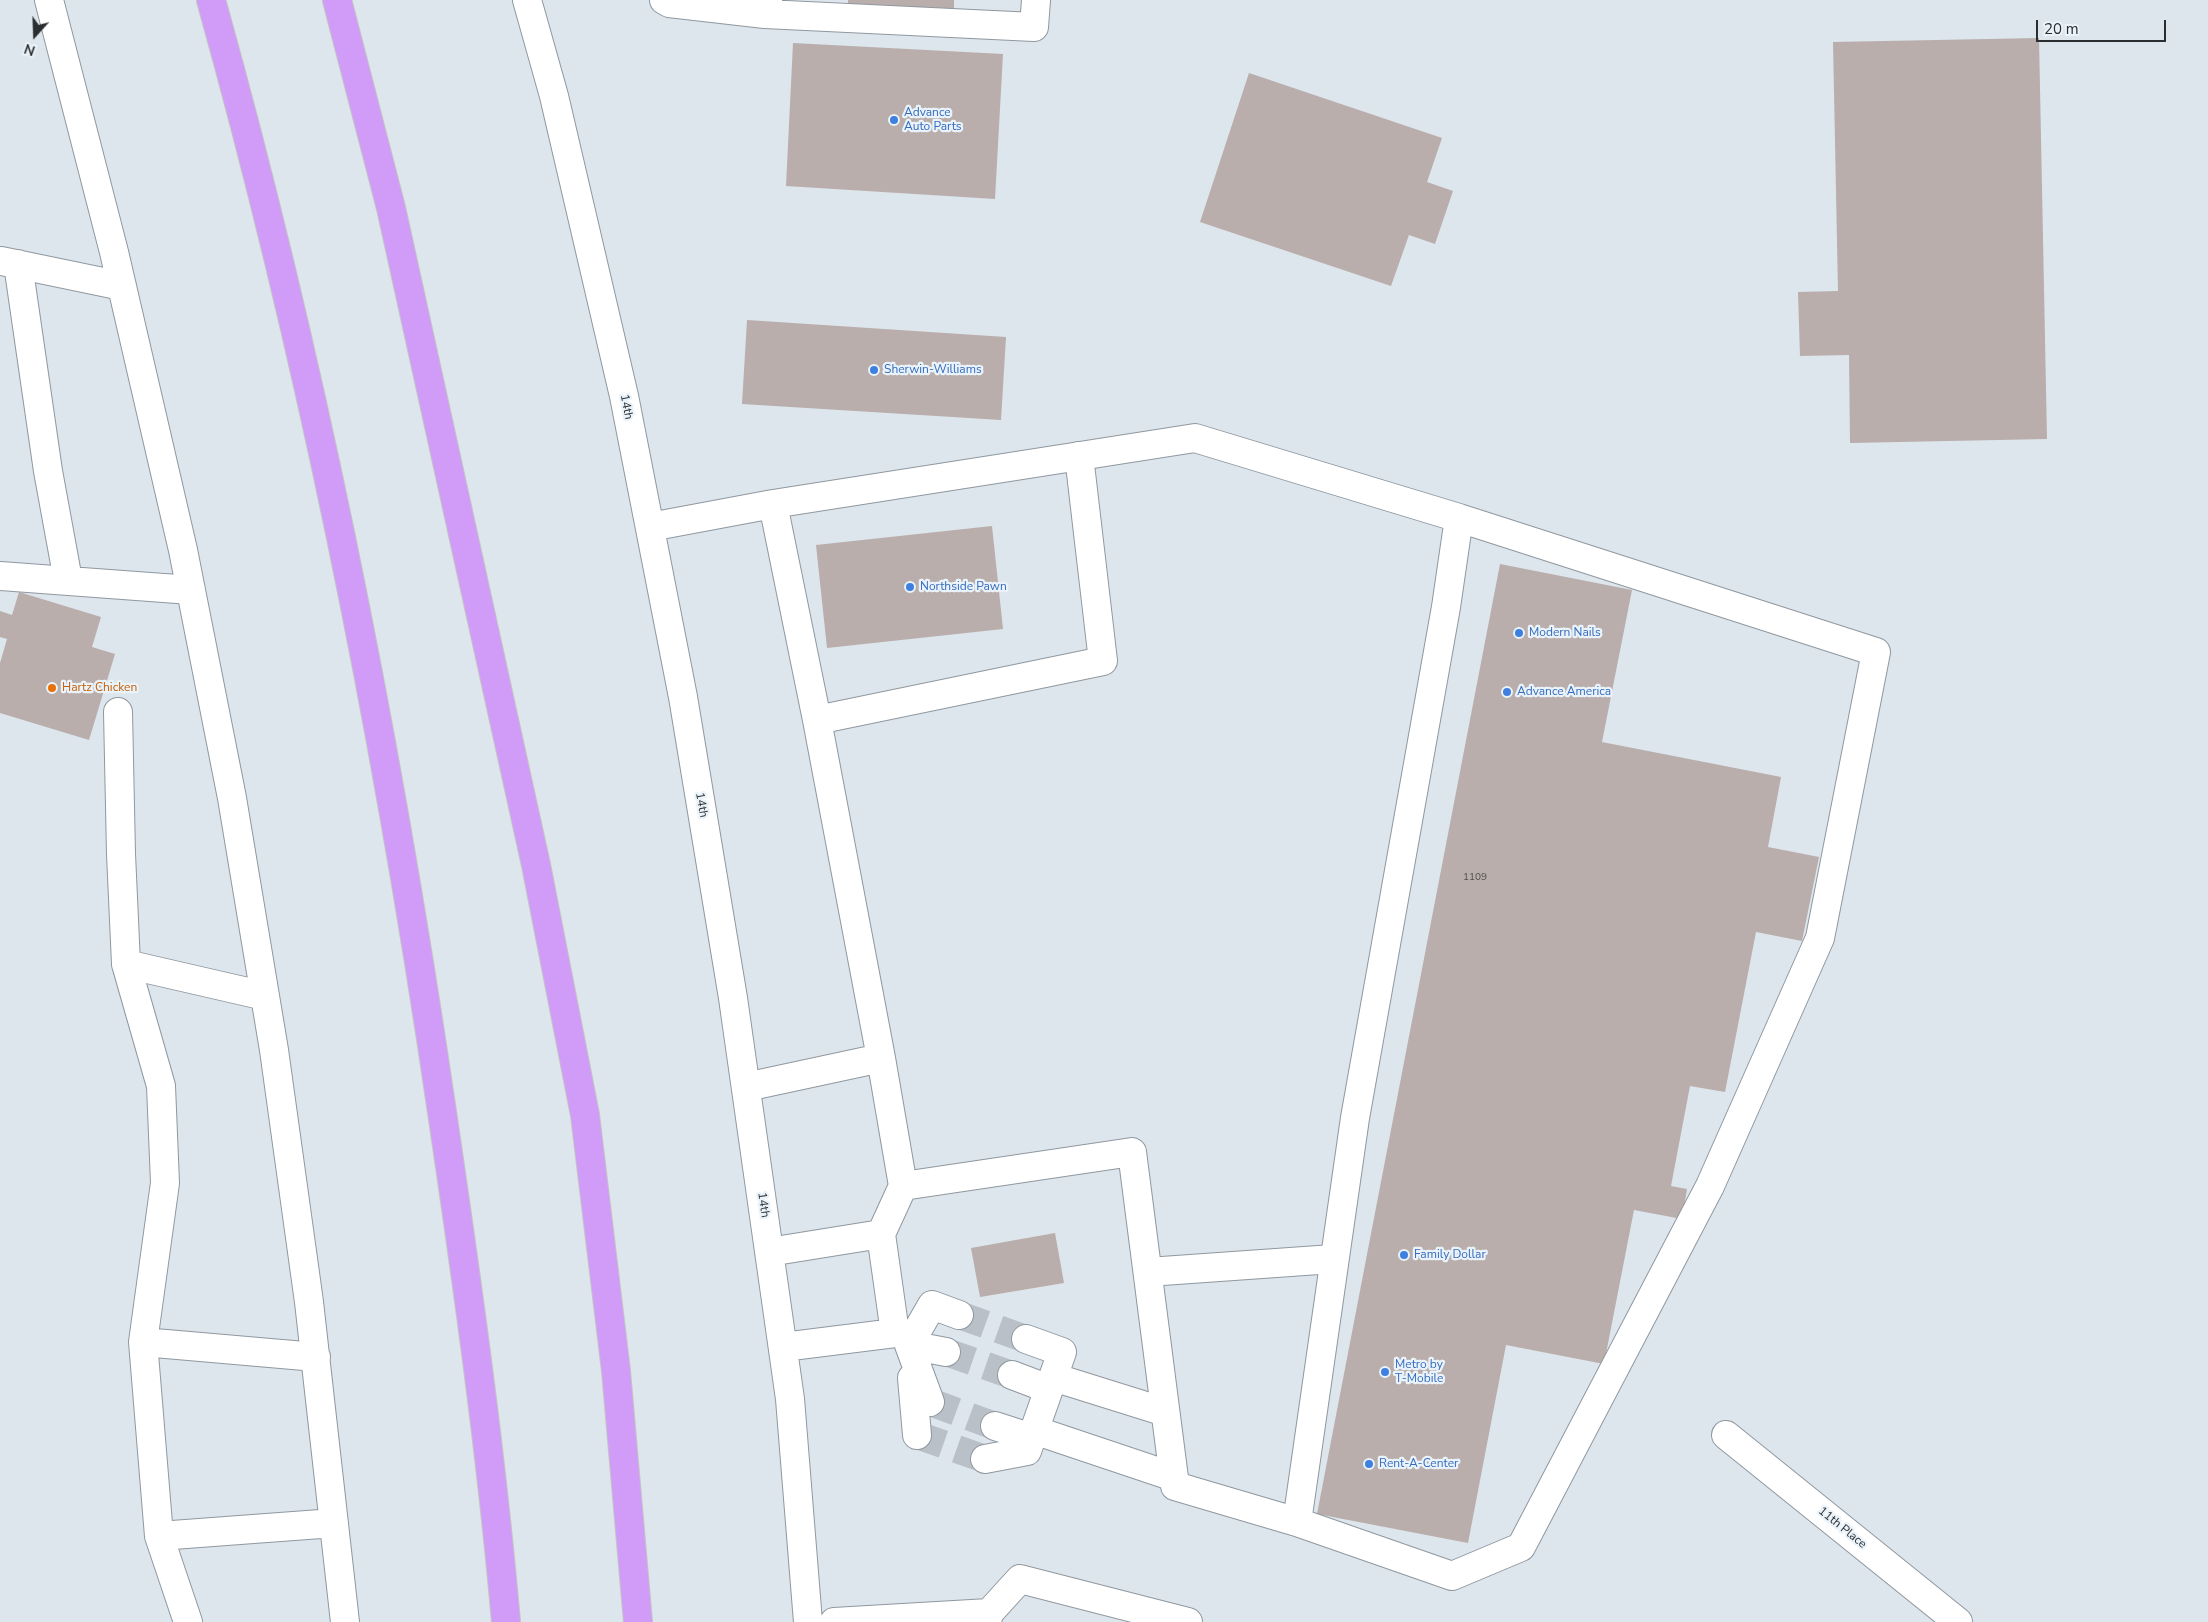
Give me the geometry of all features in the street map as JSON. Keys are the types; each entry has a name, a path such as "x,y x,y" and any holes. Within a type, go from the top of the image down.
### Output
{"highway":[{"path":"211,0 304,367 368,667 422,969 465,1264 506,1622"},
{"path":"337,0 391,208 536,866 585,1115 616,1371 638,1622"}],"street":[{"path":"48,0 64,53 122,286 191,590 232,798 265,996 316,1357 345,1622"},
{"name":"14th","path":"527,0 554,96 624,396 683,697 733,998 783,1347 790,1399 808,1622"},
{"path":"664,0 669,3 766,7 1034,27 1036,0"},
{"path":"68,580 9,262 122,286"},
{"path":"650,528 772,504 1195,438 1459,518 1876,652 1820,938 1710,1186 1521,1547 1452,1576 1297,1522 1175,1486 1132,1152 903,1186"},
{"path":"817,720 1103,661 1079,456"},
{"path":"772,504 817,720 881,1058 903,1186 881,1234 902,1339 917,1435"},
{"path":"1297,1522 1333,1260 1355,1118 1446,607 1459,518"},
{"path":"0,576 191,590"},
{"path":"118,712 121,854 126,964 161,1086 164,1183 143,1342 158,1536 188,1622"},
{"path":"126,964 265,996"},
{"path":"746,1087 881,1058"},
{"path":"769,1252 881,1234"},
{"path":"1148,1272 1333,1260"},
{"path":"902,1339 932,1306 959,1315"},
{"path":"902,1339 930,1402"},
{"path":"783,1347 902,1339 946,1352"},
{"path":"985,1459 1027,1451 1062,1352 1026,1339"},
{"path":"143,1342 316,1357"},
{"path":"1012,1375 1165,1412"},
{"path":"995,1426 1033,1434 1174,1478"},
{"name":"11th Place","path":"1726,1435 1958,1622"},
{"path":"158,1536 334,1522"},
{"path":"834,1622 988,1618 1020,1579 1188,1622"}],"building":[{"path":"848,0 954,0 954,13 848,9"},
{"path":"2039,38 2047,439 1850,443 1849,355 1800,356 1798,292 1838,291 1833,42"},
{"name":"Advance Auto Parts","path":"793,43 1003,54 995,199 786,186"},
{"path":"1249,73 1442,138 1427,182 1453,191 1435,244 1409,235 1391,286 1200,222"},
{"name":"Sherwin-Williams","path":"747,320 1006,337 1001,420 742,404"},
{"name":"Northside Pawn","path":"992,526 1003,629 827,648 816,545"},
{"path":"1500,564 1632,590 1602,742 1781,777 1768,847 1819,857 1802,941 1756,932 1725,1092 1690,1086 1671,1186 1687,1189 1682,1219 1634,1210 1604,1364 1506,1345 1468,1543 1317,1514"},
{"name":"Hartz Chicken","path":"19,592 101,617 92,647 115,654 89,740 0,713 0,663 7,639 0,637 0,611 12,615"},
{"path":"1055,1233 1064,1283 980,1297 971,1248"}],"tunnel":[{"path":"959,1315 1026,1339"},
{"path":"946,1352 1012,1375"},
{"path":"930,1402 995,1426"},
{"path":"917,1435 985,1459"}],"place":[{"name":"Advance Auto Parts","path":"894,120"},
{"name":"Sherwin-Williams","path":"874,370"},
{"name":"Northside Pawn","path":"910,587"},
{"name":"Modern Nails","path":"1519,633"},
{"name":"Hartz Chicken","path":"52,688"},
{"name":"Advance America","path":"1507,692"},
{"name":"Family Dollar","path":"1404,1255"},
{"name":"Metro by T-Mobile","path":"1385,1372"},
{"name":"Rent-A-Center","path":"1369,1464"}]}
